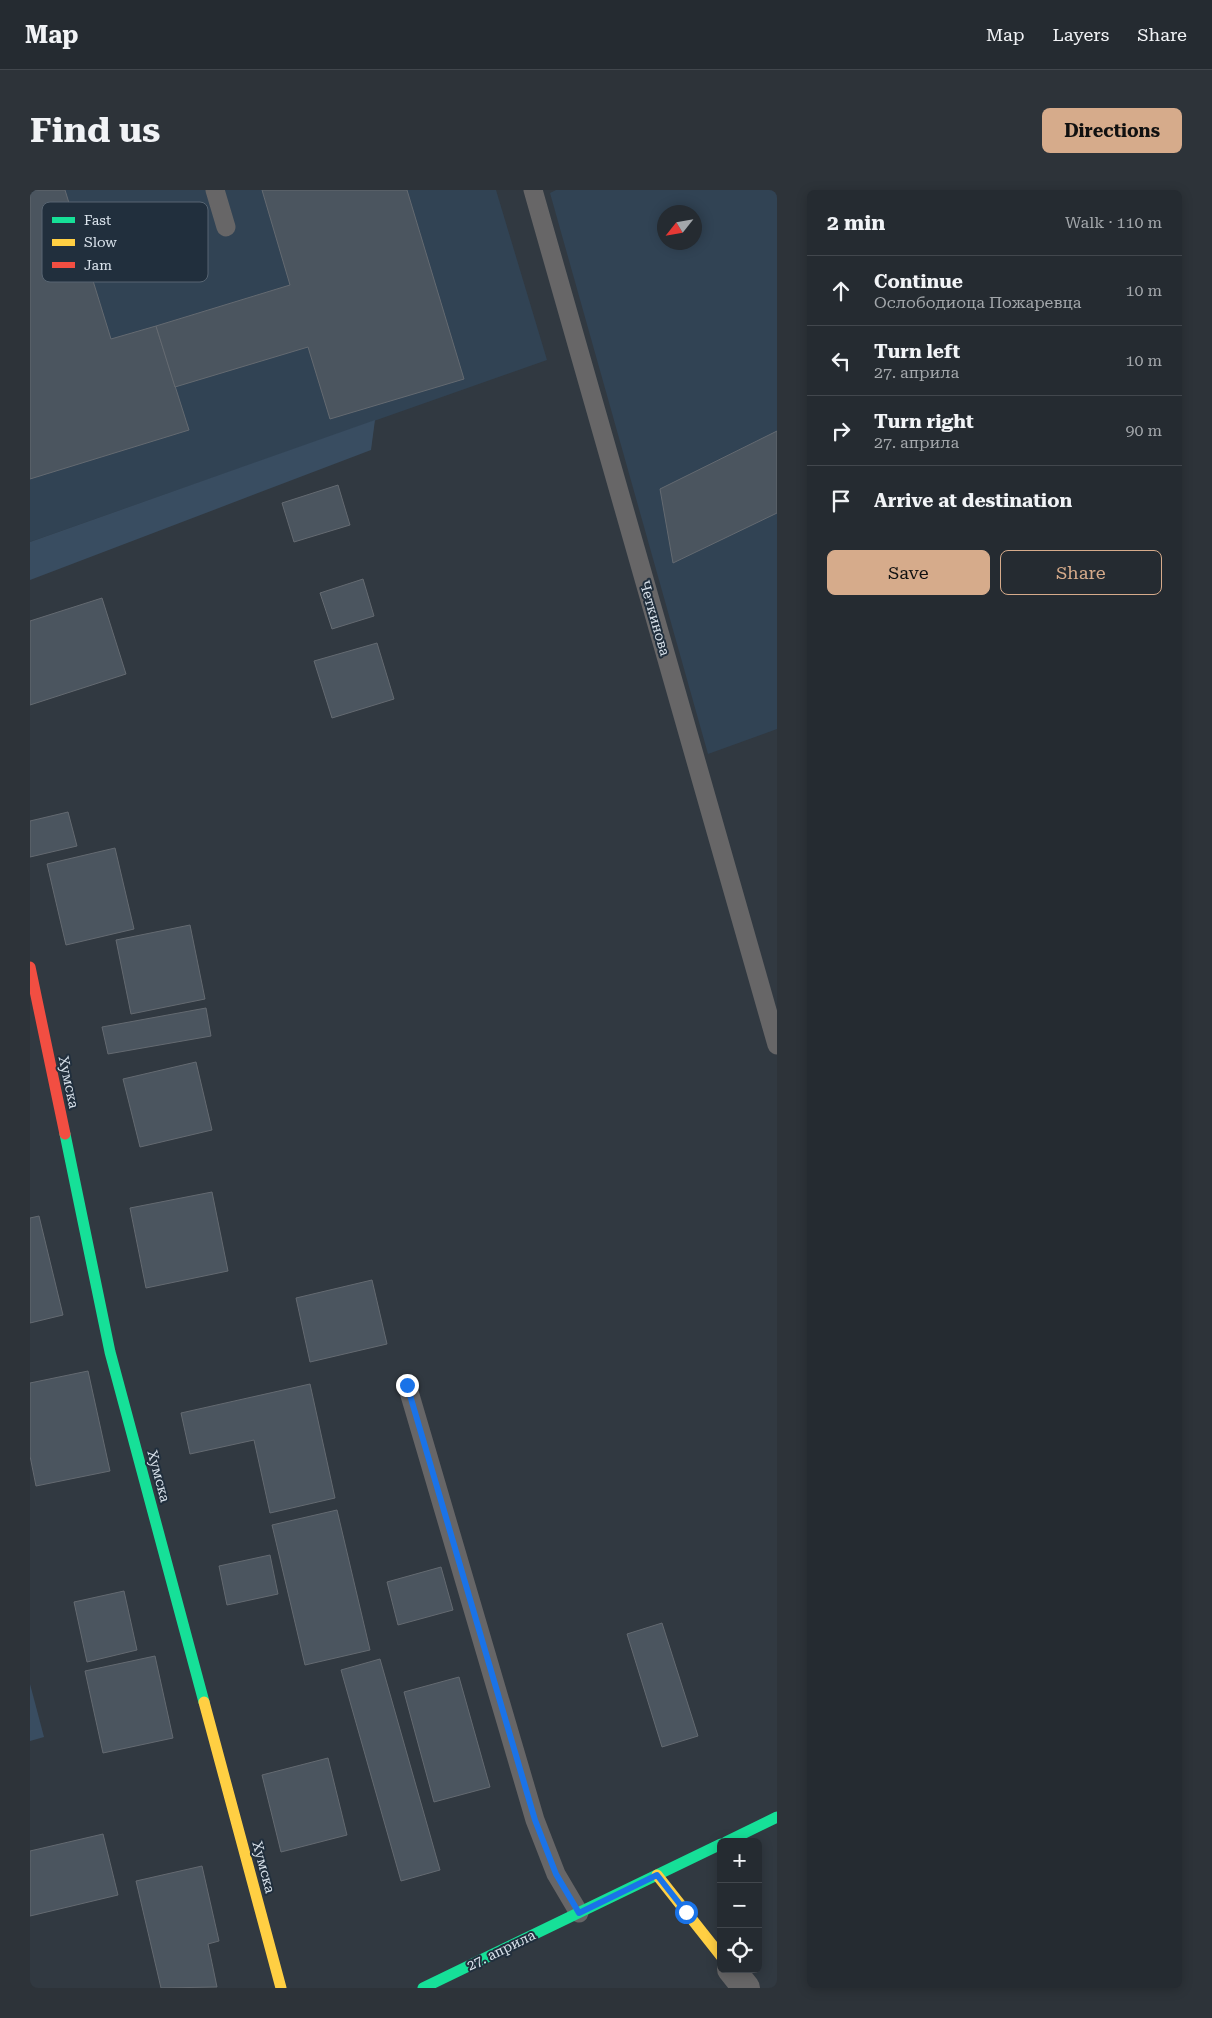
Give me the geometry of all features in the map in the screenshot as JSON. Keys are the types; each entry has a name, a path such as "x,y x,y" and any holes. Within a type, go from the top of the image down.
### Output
{"street":[{"name":"Хумска","path":"30,967 110,1352 281,1988"},
{"path":"734,1838 777,1817"},
{"name":"27. априла","path":"424,1988 717,1846"},
{"path":"657,1875 717,1951"},
{"path":"734,1973 746,1988"}],"lane":[{"path":"215,190 226,227"},
{"name":"Четкинова","path":"533,190 777,1045"},
{"path":"407,1385 535,1820 556,1874 579,1913"}],"shaded area":[{"path":"30,190 496,190 547,360 30,542"},
{"path":"556,190 777,190 777,729 708,754 550,193"},
{"path":"375,420 371,450 30,580 30,542"},
{"path":"30,1684 44,1737 30,1741"}],"building":[{"path":"30,190 65,190 69,202 42,202 42,282 93,282 111,339 156,326 189,430 30,479"},
{"path":"262,190 407,190 464,379 330,419 308,347 175,387 156,326 290,285"},
{"path":"777,431 777,513 673,563 660,489"},
{"path":"338,485 350,525 294,542 282,503"},
{"path":"363,579 374,616 332,629 320,593"},
{"path":"102,598 126,674 30,705 30,621"},
{"path":"377,643 394,699 332,718 314,661"},
{"path":"68,812 77,846 30,857 30,821"},
{"path":"115,848 134,929 66,945 47,864"},
{"path":"190,925 205,999 131,1014 116,940"},
{"path":"206,1008 211,1036 108,1054 102,1027"},
{"path":"196,1062 212,1130 140,1147 123,1079"},
{"path":"212,1192 228,1271 146,1288 130,1208"},
{"path":"39,1216 63,1315 30,1323 30,1218"},
{"path":"372,1280 387,1344 310,1362 296,1298"},
{"path":"88,1371 110,1471 36,1486 30,1456 30,1383"},
{"path":"310,1384 335,1498 270,1513 254,1440 190,1454 181,1413"},
{"path":"337,1510 370,1650 305,1665 272,1525"},
{"path":"270,1555 278,1594 227,1605 219,1566"},
{"path":"441,1567 453,1610 398,1625 387,1582"},
{"path":"124,1591 137,1650 87,1662 74,1602"},
{"path":"662,1623 698,1736 662,1747 627,1634"},
{"path":"155,1656 173,1738 103,1753 85,1671"},
{"path":"380,1659 440,1870 401,1881 341,1670"},
{"path":"459,1677 490,1787 434,1802 404,1692"},
{"path":"328,1758 347,1835 281,1852 262,1775"},
{"path":"103,1834 118,1895 30,1916 30,1851"},
{"path":"202,1866 219,1941 208,1944 217,1987 161,1988 136,1881"}],"traffic: fast":[{"path":"65,1134 110,1352 204,1702"},
{"path":"734,1838 777,1817"},
{"path":"423,1988 717,1846"}],"traffic: slow":[{"path":"204,1702 281,1988"},
{"path":"657,1875 717,1951"}],"traffic: jam":[{"path":"30,967 65,1134"}],"route":[{"path":"407,1385 535,1820 556,1874 579,1913 657,1875 686,1912"}]}
